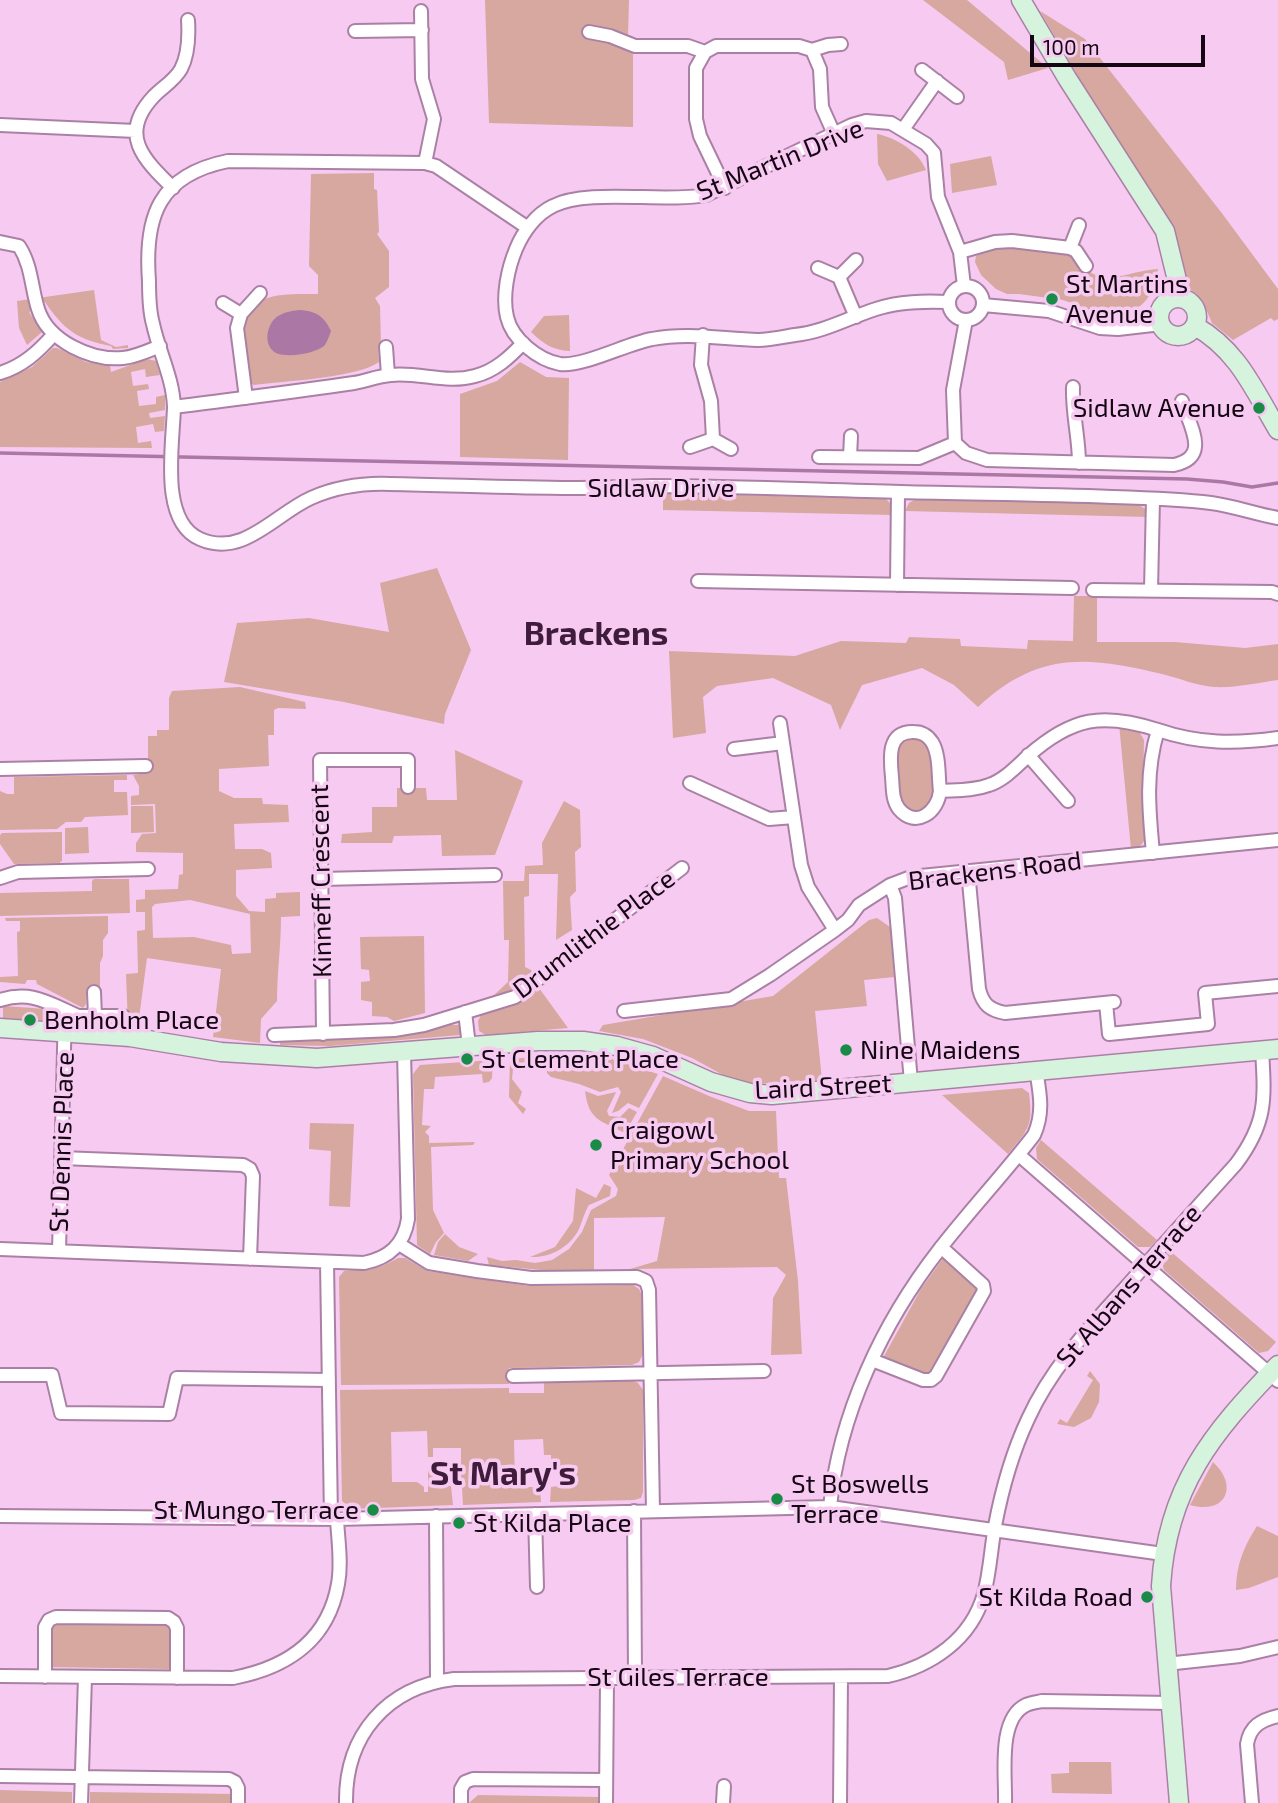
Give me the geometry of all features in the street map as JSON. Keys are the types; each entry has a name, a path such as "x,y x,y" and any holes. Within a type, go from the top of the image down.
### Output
{"street":[{"path":"1021,0 1067,78 1165,231 1177,276 1178,298"},
{"path":"421,11 422,79 434,119 425,163"},
{"path":"188,20 188,43 183,65 174,79 144,108 136,131 142,156 173,188 197,170 228,161 425,163 436,166 528,228"},
{"path":"355,30 422,30"},
{"path":"589,32 610,36 635,46 688,46 705,52"},
{"path":"725,188 697,128 696,68 705,52 716,46 799,46 811,50 841,44"},
{"path":"811,50 820,69 821,107 834,134"},
{"path":"922,69 957,97"},
{"path":"904,128 937,81"},
{"name":"St Martin Drive","path":"523,343 512,331 506,316 511,260 528,228 547,210 568,200 689,198 706,195 866,121 891,123 904,128 934,153 938,197 960,252 964,286"},
{"path":"0,125 136,131"},
{"name":"Sidlaw Drive","path":"173,188 154,216 146,249 150,310 173,394 173,503 183,527 196,537 212,543 226,545 239,542 308,499 364,485 569,488 652,486 1153,499 1230,506 1278,518"},
{"path":"1070,248 1079,225"},
{"path":"960,252 995,242 1012,241 1070,248 1076,251 1086,266"},
{"path":"0,242 19,246 27,258 38,311 54,334 72,346 108,358 136,355 159,346"},
{"path":"839,277 856,260"},
{"path":"818,268 839,277 856,317"},
{"path":"964,286 976,289 984,305 976,318 966,320 952,312 949,302 954,291 964,286"},
{"path":"246,398 237,328 241,314 260,293"},
{"path":"1178,298 1185,299 1195,307 1197,314 1195,326 1191,331 1180,336 1169,333 1161,324 1160,312 1167,302 1178,298"},
{"path":"174,407 358,383 388,375 406,374 453,380 479,375 495,368 523,343 547,360 570,364 649,339 703,335 760,340 829,328 877,308 902,303 949,302"},
{"path":"223,303 241,314"},
{"path":"984,305 1049,312 1100,328 1118,329 1161,324"},
{"path":"966,320 953,390 955,443 966,453 987,460 1174,466 1186,463 1194,456 1196,446 1182,401"},
{"path":"1195,326 1225,347 1238,362 1273,410 1278,430"},
{"path":"0,373 32,358 54,334"},
{"path":"703,335 701,365 712,401 713,439"},
{"path":"386,347 388,375"},
{"path":"1073,387 1072,409 1079,438 1079,463"},
{"path":"850,457 851,436"},
{"path":"690,447 713,439 732,449"},
{"path":"818,457 919,458 955,443"},
{"path":"897,585 898,492"},
{"path":"1151,590 1153,499"},
{"path":"698,581 1072,589"},
{"path":"1093,590 1278,594"},
{"path":"940,791 989,785 1003,778 1048,738 1065,729 1093,721 1118,719 1183,738 1211,743 1241,743 1278,738"},
{"path":"780,723 801,865 808,887 835,930"},
{"path":"1153,853 1147,787 1158,730"},
{"path":"917,732 929,737 936,748 940,791 934,810 926,816 915,818 905,815 897,807 889,753 894,741 904,733 917,732"},
{"path":"734,749 783,743"},
{"path":"1028,755 1068,801"},
{"name":"Kinneff Crescent","path":"323,1034 320,760 408,760 408,787"},
{"path":"0,769 146,766"},
{"path":"695,790 769,819 794,817"},
{"name":"Brackens Road","path":"624,1011 731,999 835,930 848,920 859,905 890,884 911,877 1278,841"},
{"name":"Drumlithie Place","path":"274,1035 394,1030 424,1025 514,997 682,868"},
{"path":"0,878 18,872 148,869"},
{"path":"968,871 979,989 982,1000 992,1010 1006,1013 1107,1003"},
{"path":"321,879 495,875"},
{"path":"890,884 895,898 911,1082"},
{"path":"1215,978 1217,992"},
{"path":"1099,989 1107,1003 1109,1034 1208,1024 1205,993 1278,986"},
{"path":"94,992 95,1016"},
{"path":"0,1000 14,996 40,998 78,1016 123,1016"},
{"path":"65,1010 65,1032"},
{"path":"465,1012 469,1046"},
{"name":"Laird Street","path":"0,1028 130,1037 221,1052 317,1058 561,1040 617,1046 667,1061 711,1082 750,1093 772,1095 1270,1049"},
{"name":"St Dennis Place","path":"59,1251 65,1032"},
{"name":"St Albans Terrace","path":"995,1530 1011,1461 1028,1419 1048,1381 1075,1344 1250,1145 1260,1125 1270,1049"},
{"path":"0,1249 363,1263 390,1254 406,1232 408,1219 404,1052"},
{"path":"830,1507 832,1486 849,1422 872,1360 908,1293 941,1247 1034,1135 1040,1122 1041,1108 1037,1070"},
{"path":"1019,1155 1275,1373 1211,1439 1187,1479 1172,1516 1163,1554 1161,1586 1166,1664 1179,1803"},
{"path":"61,1158 243,1165 250,1169 253,1176 250,1259"},
{"path":"399,1244 429,1263 477,1271 531,1278 637,1277 646,1281 649,1290 653,1511"},
{"path":"872,1360 923,1380 931,1380 936,1376 984,1291 983,1285 941,1247"},
{"path":"0,1676 233,1678 260,1673 281,1664 302,1650 317,1632 331,1608 338,1583 327,1262"},
{"path":"747,1356 747,1371"},
{"path":"513,1376 764,1371"},
{"path":"0,1375 52,1376 61,1413 169,1414 177,1378 329,1380"},
{"path":"0,1516 334,1519 830,1507 1163,1554"},
{"path":"634,1511 635,1678"},
{"path":"535,1514 537,1587"},
{"path":"436,1516 437,1681"},
{"name":"St Giles Terrace","path":"346,1803 348,1768 355,1747 366,1728 397,1698 437,1681 888,1676 909,1671 930,1662 948,1649 975,1615 984,1595 995,1530"},
{"path":"45,1677 45,1627 48,1620 56,1617 168,1618 177,1628 177,1678"},
{"path":"1166,1664 1240,1656 1278,1647"},
{"path":"840,1803 841,1676"},
{"path":"81,1803 85,1677"},
{"path":"606,1803 607,1678"},
{"path":"1005,1803 1006,1735 1011,1719 1025,1705 1042,1701 1170,1703"},
{"path":"1252,1803 1247,1744 1249,1734 1265,1719 1278,1716"},
{"path":"0,1776 229,1779 236,1782 238,1803"},
{"path":"461,1803 461,1789 465,1782 473,1779 606,1780"},
{"path":"723,1786 723,1803"}],"shaded area":[{"path":"485,0 629,0 628,37 633,55 633,127 489,123"},
{"path":"923,0 967,0 1048,68 1008,80 1004,62"},
{"path":"1040,11 1085,39 1221,212 1278,289 1278,319 1274,321 1271,318 1233,340 1212,323 1203,302 1184,283 1167,229"},
{"path":"877,134 906,147 918,157 926,170 887,181 878,164"},
{"path":"991,156 997,185 952,193 950,164"},
{"path":"374,173 374,189 377,190 377,234 389,251 389,287 375,298 380,306 379,362 338,375 254,385 249,382 243,348 242,328 245,316 252,307 271,297 318,294 318,275 309,266 311,174"},
{"path":"1012,246 1071,252 1081,265 1101,277 1158,269 1153,289 1143,303 1128,313 1107,316 1063,300 1007,294 996,289 981,275 975,262 976,256 985,250"},
{"path":"94,290 101,340 116,347 128,345 128,348 113,349 111,346 81,337 66,327 45,302 29,312 42,332 27,345 19,328 17,301"},
{"path":"299,310 315,313 325,322 331,331 326,343 320,349 307,353 276,353 268,340 271,324 281,315"},
{"path":"569,315 570,351 549,346 531,332 544,316"},
{"path":"53,348 86,362 110,366 111,372 147,359 156,361 160,375 146,377 145,369 131,372 133,386 148,384 149,389 137,391 139,406 156,404 156,397 165,395 165,410 149,413 150,418 165,416 164,431 155,432 153,424 136,427 138,443 151,441 152,448 0,447 0,382 32,367"},
{"path":"520,362 546,377 569,378 568,460 460,457 460,394 497,381"},
{"path":"663,493 886,499 892,505 894,515 663,510"},
{"path":"916,499 1138,504 1145,509 1149,517 905,511 909,503"},
{"path":"437,568 471,650 445,714 444,724 344,702 224,682 237,623 309,618 389,632 380,583"},
{"path":"1074,596 1097,596 1097,642 1175,642 1245,648 1278,644 1278,680 1214,687 1110,664 1064,663 1043,667 1022,676 978,707 954,685 922,668 862,685 840,730 831,705 773,678 717,686 703,697 706,733 673,738 669,651 795,656 841,641 906,643 909,637 960,639 961,646 1027,649 1028,640 1073,641"},
{"path":"240,687 305,702 306,709 274,710 274,735 268,735 269,766 219,769 219,791 234,798 262,798 263,804 288,805 289,822 234,824 235,849 262,849 271,853 272,868 236,870 236,896 249,911 265,912 265,899 276,898 276,893 300,892 300,916 281,917 277,1001 261,1019 260,1043 213,1037 221,969 147,958 138,1026 128,1025 126,974 138,973 137,931 145,930 145,912 136,912 136,900 145,899 145,890 178,889 179,875 183,874 183,853 136,852 136,843 142,834 156,833 155,804 131,805 131,796 139,795 139,786 133,775 148,773 148,736 157,736 157,730 169,730 169,698 172,691","holes":["190,900 250,914 251,953 232,954 231,945 194,937 153,938 152,907 155,904"]},
{"path":"1119,724 1140,733 1144,740 1146,834 1142,845 1131,849"},
{"path":"907,737 922,738 933,762 935,789 931,806 918,812 905,808 898,796 896,747"},
{"path":"455,750 523,781 495,855 442,856 441,835 394,836 392,843 341,843 342,834 372,832 372,807 397,807 397,788 426,788 427,800 457,800"},
{"path":"127,775 127,780 114,780 114,792 127,792 128,815 85,817 81,822 66,822 57,829 0,830 0,791 14,794 14,777"},
{"path":"564,801 580,810 581,847 575,852 576,891 570,897 572,930 556,940 558,874 529,874 529,896 524,897 525,967 535,976 513,992 493,996 508,982 509,940 504,940 503,881 524,881 525,866 543,865 542,843"},
{"path":"131,806 153,806 154,832 131,833"},
{"path":"88,827 89,853 65,854 65,828"},
{"path":"62,832 62,861 59,863 14,864 0,844 2,833"},
{"path":"94,879 129,879 130,913 0,916 0,893 92,891"},
{"path":"108,916 108,933 103,940 100,963 100,988 87,989 86,1004 83,1008 37,984 36,980 27,980 25,984 0,982 0,977 18,976 17,932 20,931 20,921 6,921 5,918"},
{"path":"877,918 890,927 894,977 864,980 867,1006 815,1011 822,1080 753,1084 723,1075 692,1058 643,1039 599,1031 603,1025 773,996 869,920"},
{"path":"424,936 425,1013 394,1021 387,1017 372,1016 372,1002 361,1000 361,982 370,981 369,970 361,969 360,937"},
{"path":"539,988 568,1028 486,1035 479,1031 478,1021 482,1013 512,1004"},
{"path":"3,1006 47,1009 50,1012 50,1021 3,1018"},
{"path":"460,1025 462,1033 330,1046 280,1045 280,1040 411,1033"},
{"path":"545,1056 602,1056 658,1074 639,1108 628,1103 612,1113 621,1092 618,1087 600,1092 551,1077 547,1073"},
{"path":"534,1057 527,1068 513,1069 512,1079 522,1092 518,1103 526,1109 523,1114 509,1097 510,1059"},
{"path":"493,1060 492,1078 489,1082 483,1083 482,1074 435,1077 434,1089 424,1089 422,1125 431,1126 425,1132 429,1136 429,1143 475,1142 473,1145 431,1147 433,1210 444,1233 430,1254 417,1245 413,1074 420,1065"},
{"path":"663,1076 749,1111 776,1111 779,1178 786,1178 798,1281 802,1354 771,1355 773,1298 786,1275 777,1267 630,1269 657,1261 665,1217 594,1218 594,1270 541,1270 489,1265 487,1257 502,1261 535,1263 552,1260 569,1249 582,1232 591,1210 616,1196 618,1189 609,1175"},
{"path":"1022,1088 1029,1093 1030,1120 1025,1132 1008,1154 942,1095"},
{"path":"585,1091 598,1096 616,1092 607,1111 609,1116 620,1117 629,1108 637,1112 625,1133 602,1122 593,1114"},
{"path":"310,1123 354,1124 350,1207 329,1206 331,1151 309,1149"},
{"path":"1041,1140 1157,1240 1150,1247 1138,1247 1037,1159 1036,1148"},
{"path":"604,1184 611,1187 610,1196 589,1205 578,1231 569,1242 551,1254 530,1257 555,1247 573,1221 576,1188 596,1198"},
{"path":"445,1234 459,1247 478,1254 468,1261 434,1255 438,1242"},
{"path":"1169,1250 1276,1342 1268,1351 1259,1353 1164,1270 1164,1260"},
{"path":"944,1257 981,1290 933,1372 923,1375 883,1358 921,1289"},
{"path":"398,1258 405,1258 427,1271 529,1286 633,1285 642,1295 643,1354 639,1362 632,1365 509,1368 509,1384 341,1385 339,1277 344,1271 377,1267"},
{"path":"1090,1371 1100,1384 1099,1402 1091,1418 1074,1427 1057,1424 1060,1419 1067,1423 1093,1380 1087,1376"},
{"path":"631,1380 638,1383 643,1390 641,1498 550,1502 551,1487 559,1486 559,1469 551,1469 551,1455 544,1455 543,1439 514,1440 515,1487 540,1487 541,1502 463,1505 462,1487 453,1473 461,1472 461,1448 433,1448 433,1457 428,1457 427,1431 391,1432 392,1482 417,1482 424,1487 424,1492 428,1492 428,1466 433,1466 434,1486 451,1486 453,1505 351,1509 342,1501 340,1390 509,1388 509,1393 544,1393 544,1382"},
{"path":"1213,1462 1225,1480 1225,1496 1212,1506 1190,1505"},
{"path":"1257,1526 1278,1536 1278,1577 1236,1590 1237,1572 1242,1556"},
{"path":"167,1622 171,1625 173,1663 170,1669 50,1667 49,1626 52,1623"},
{"path":"1069,1762 1111,1762 1112,1794 1052,1793 1051,1774 1069,1773"},
{"path":"0,1790 72,1792 72,1803 0,1803"},
{"path":"90,1792 235,1794 234,1803 90,1803"},
{"path":"478,1795 599,1797 599,1803 469,1803"}],"waterway":[{"path":"0,453 1187,479 1252,487 1278,483"}],"place":[{"name":"St Martins Avenue","path":"1052,299"},
{"name":"Sidlaw Avenue","path":"1259,408"},
{"name":"Benholm Place","path":"30,1020"},
{"name":"Nine Maidens","path":"846,1050"},
{"name":"St Clement Place","path":"467,1059"},
{"name":"Craigowl Primary School","path":"596,1145"},
{"name":"St Boswells Terrace","path":"777,1499"},
{"name":"St Mungo Terrace","path":"373,1510"},
{"name":"St Kilda Place","path":"459,1523"},
{"name":"St Kilda Road","path":"1147,1597"}],"district":[{"name":"Brackens","path":"596,634"},
{"name":"St Mary's","path":"503,1474"}]}
